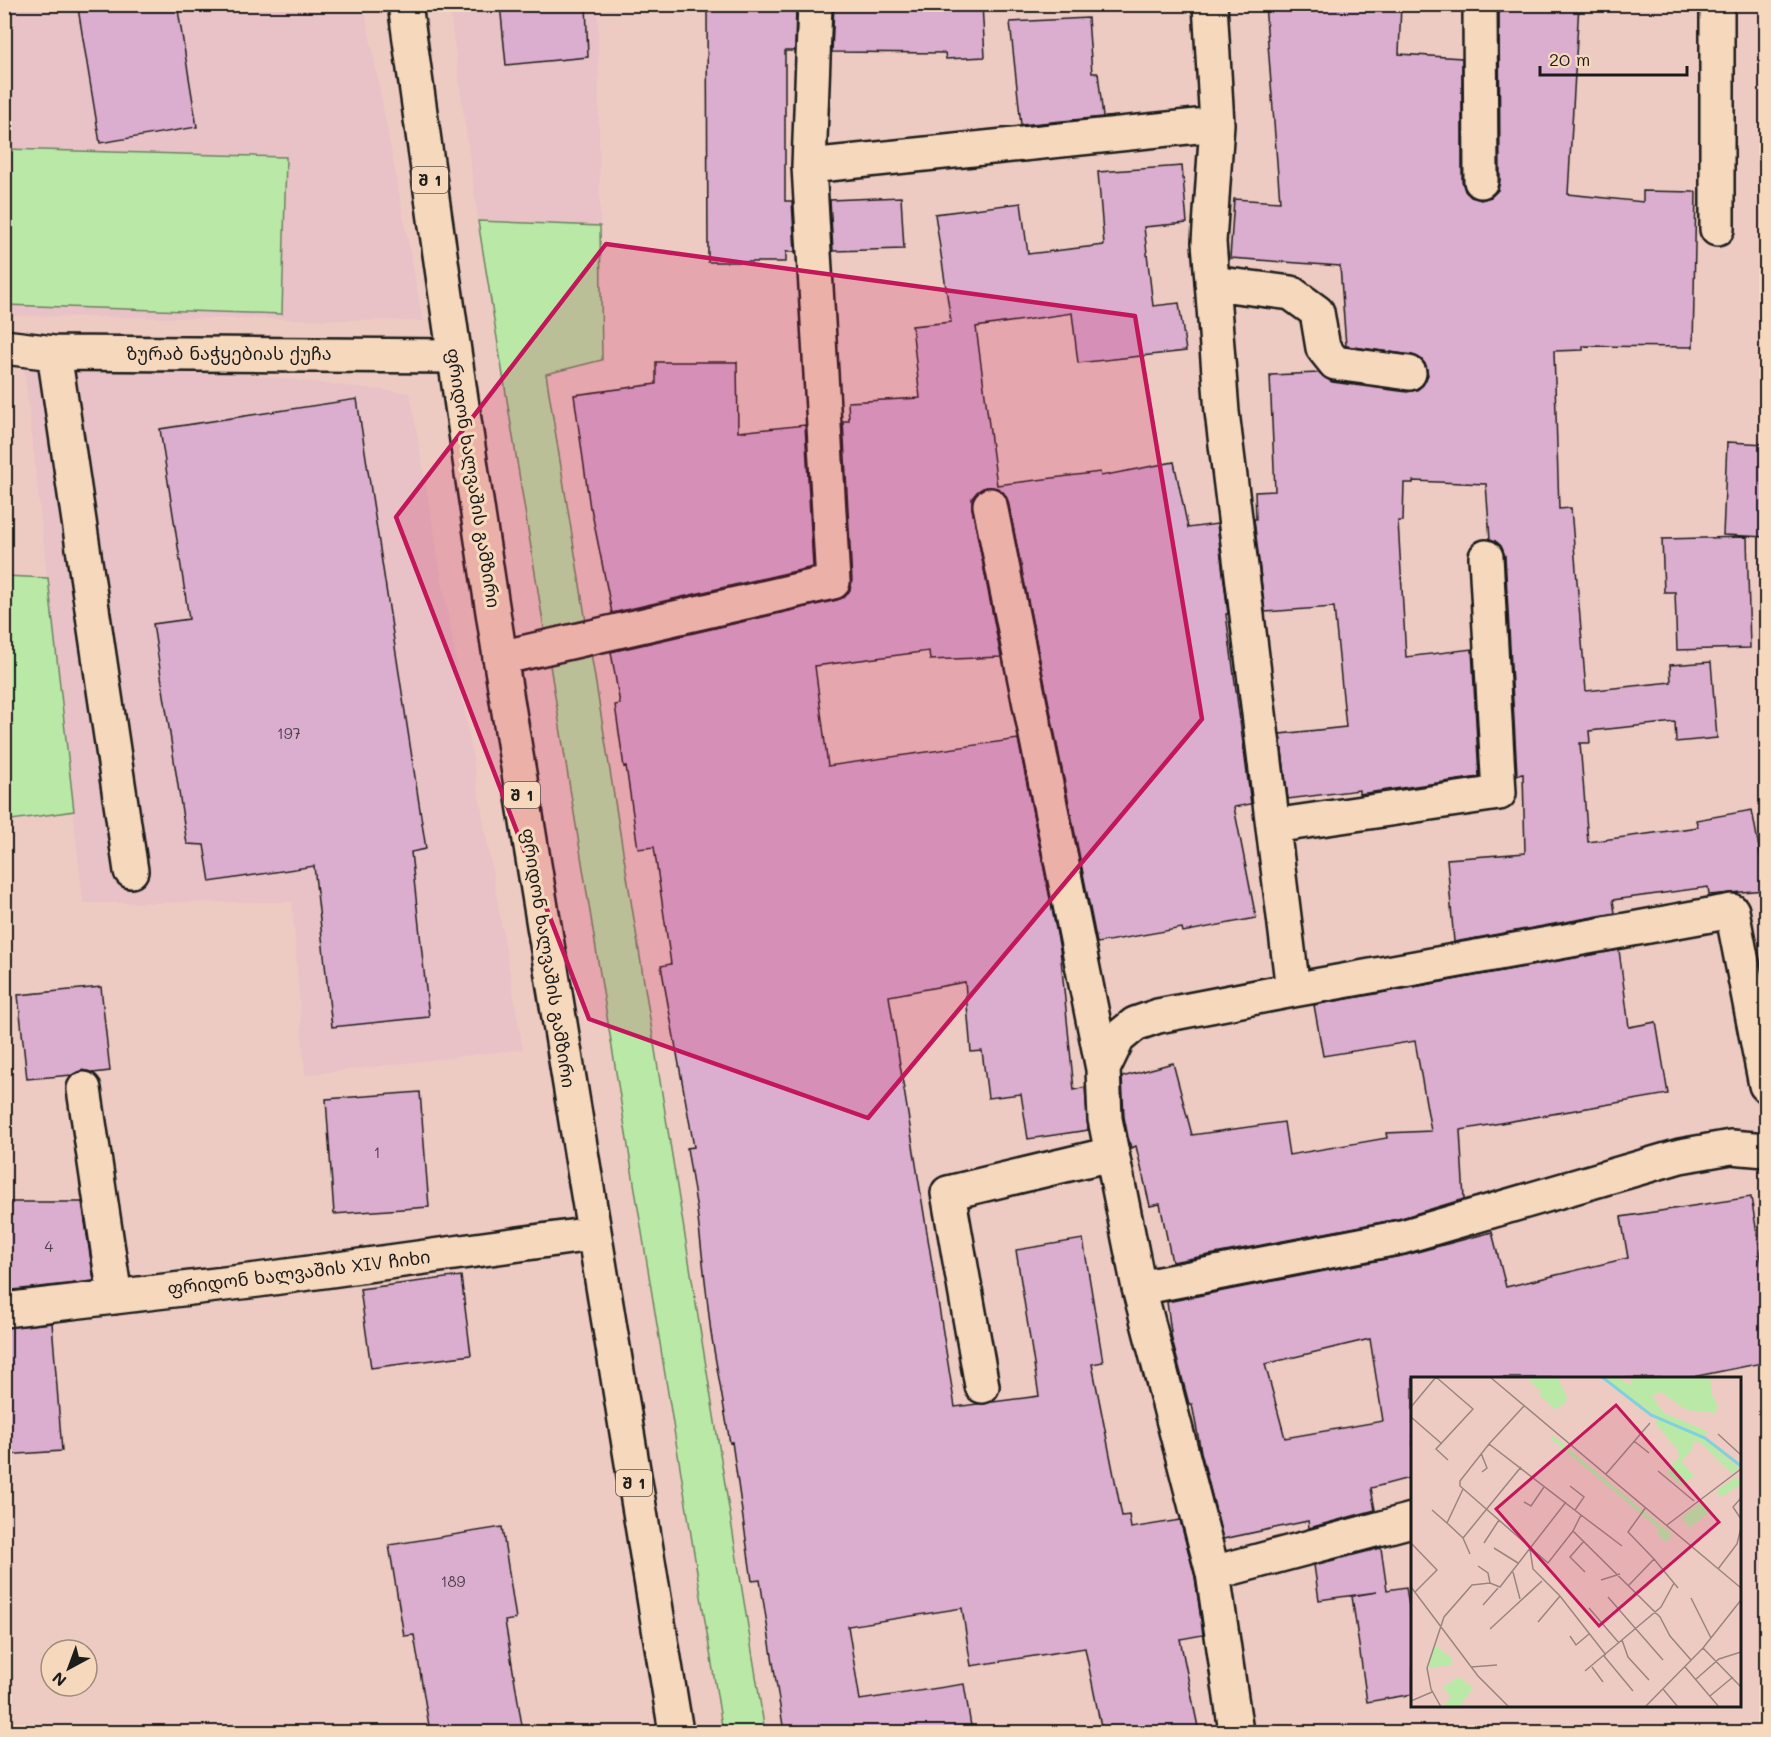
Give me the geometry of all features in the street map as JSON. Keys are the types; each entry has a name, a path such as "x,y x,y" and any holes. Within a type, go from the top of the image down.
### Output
{"main road":[{"name":"ფრიდონ ხალვაშის გამზირი","path":"405,4 454,356 500,658 592,1234 676,1732"},
{"path":"500,658 834,582 809,166 815,4"},
{"path":"1210,4 1217,124 1209,242 1222,412 1293,990"},
{"path":"1480,4 1481,181"},
{"path":"1717,4 1717,229"},
{"path":"809,166 1217,124"},
{"path":"1212,284 1291,293 1317,312 1323,348 1335,363 1409,373"},
{"name":"ზურაბ ნაჭყებიას ქუჩა","path":"4,347 54,353 454,356"},
{"path":"54,353 131,871"},
{"path":"990,505 1103,1069 1105,1119 1139,1288 1213,1573 1236,1732"},
{"path":"1273,826 1499,793 1486,557"},
{"path":"1103,1069 1118,1038 1135,1024 1158,1016 1732,911 1767,1085"},
{"path":"84,1089 115,1297"},
{"path":"1139,1288 1402,1237 1680,1156 1731,1147 1767,1150"},
{"path":"982,1386 948,1193 1112,1154"},
{"name":"ფრიდონ ხალვაშის XIV ჩიხი","path":"4,1311 258,1280 592,1234"},
{"path":"1213,1573 1411,1521"}],"highlighted area":[{"path":"606,244 1135,316 1202,719 868,1118 589,1019 396,517"}],"shaded area":[{"path":"4,5 364,5 423,321 14,316 5,314"},
{"path":"449,5 598,5 600,226 478,221"},
{"path":"22,349 410,393 523,1049 305,1075 292,902 83,903"}],"green space":[{"path":"5,149 286,157 282,314 5,305"},
{"path":"478,221 600,226 602,360 546,374 765,1732 723,1732"},
{"path":"4,576 48,578 74,811 5,821"}],"building":[{"path":"98,4 177,4 197,127 100,143 78,8"},
{"path":"500,4 586,4 588,57 506,65"},
{"path":"707,4 796,4 795,51 785,51 785,201 792,201 795,252 786,252 786,262 708,262"},
{"path":"834,4 982,4 985,57 946,59 945,53 832,52"},
{"path":"1265,4 1401,4 1399,54 1462,58 1462,181 1465,191 1471,197 1481,200 1491,197 1498,190 1500,181 1499,4 1579,4 1568,194 1643,202 1643,191 1696,192 1693,347 1583,346 1583,350 1554,351 1559,509 1571,508 1586,691 1671,682 1670,665 1711,662 1717,738 1676,742 1675,722 1589,731 1590,743 1580,743 1588,842 1698,827 1696,820 1752,810 1764,890 1709,895 1708,887 1613,900 1615,913 1454,942 1447,859 1525,853 1523,774 1517,775 1505,556 1501,546 1490,539 1486,484 1413,481 1413,483 1404,483 1403,521 1398,521 1406,657 1472,649 1479,777 1359,794 1359,790 1288,799 1280,734 1346,727 1334,607 1265,612 1254,519 1256,519 1255,492 1275,491 1270,375 1319,373 1332,382 1407,392 1417,390 1423,385 1428,375 1426,365 1421,359 1412,355 1346,346 1340,266 1230,258 1234,199 1280,202"},
{"path":"1088,18 1092,73 1098,73 1103,117 1021,125 1010,22"},
{"path":"1182,166 1187,223 1144,227 1153,306 1179,303 1186,351 1078,363 1072,313 976,327 997,485 1100,472 1101,476 1174,462 1188,528 1217,524 1228,614 1226,614 1251,804 1234,807 1256,918 1183,932 1182,928 1097,943 1008,501 1004,493 997,488 987,487 978,491 972,498 972,508 1001,657 930,660 929,651 815,666 828,766 1018,739 1060,949 1074,1090 1085,1087 1088,1130 1028,1139 1021,1094 988,1098 982,1051 971,1052 965,982 889,996 955,1407 1039,1396 1016,1250 1083,1239 1103,1362 1092,1364 1122,1516 1129,1515 1131,1528 1180,1520 1195,1577 1203,1635 1180,1639 1199,1732 1102,1732 1085,1648 971,1666 962,1608 848,1626 860,1700 964,1684 972,1732 784,1732 760,1580 752,1581 732,1442 730,1443 711,1333 697,1210 687,1148 694,1147 661,966 671,964 654,847 638,849 615,705 620,704 611,652 845,597 852,581 843,421 849,421 848,402 920,398 912,326 951,322 935,214 1021,203 1028,254 1104,245 1098,172"},
{"path":"901,197 904,249 833,251 830,200"},
{"path":"656,362 737,362 738,432 805,425 813,567 612,613 590,508 574,395 656,384"},
{"path":"357,399 426,849 411,852 429,1017 332,1027 314,866 210,882 204,845 187,844 153,624 189,619 160,429"},
{"path":"1727,442 1767,444 1767,537 1723,535"},
{"path":"1747,537 1750,648 1677,650 1675,592 1664,592 1662,539"},
{"path":"1619,950 1629,1027 1656,1022 1668,1094 1460,1130 1464,1199 1398,1219 1172,1262 1160,1204 1150,1206 1136,1146 1131,1148 1128,1137 1124,1117 1122,1077 1173,1063 1192,1135 1284,1122 1289,1155 1387,1138 1386,1133 1431,1131 1415,1041 1323,1056 1314,1005"},
{"path":"101,987 110,1071 93,1073 82,1070 72,1075 27,1079 18,995"},
{"path":"420,1092 429,1207 334,1214 326,1099"},
{"path":"1751,1197 1767,1293 1767,1362 1693,1377 1411,1377 1411,1478 1371,1488 1375,1510 1309,1528 1308,1521 1223,1539 1201,1452 1192,1404 1189,1404 1172,1340 1167,1302 1406,1255 1492,1232 1506,1287 1628,1258 1621,1217","holes":["1370,1339 1383,1421 1285,1438 1265,1364"]},
{"path":"4,1202 82,1202 94,1281 4,1291"},
{"path":"461,1276 471,1355 371,1368 360,1289"},
{"path":"52,1323 62,1451 4,1455 4,1328"},
{"path":"502,1527 516,1619 505,1621 523,1732 430,1732 414,1635 404,1636 389,1545"},
{"path":"1381,1548 1387,1590 1406,1587 1411,1619 1411,1694 1367,1702 1352,1596 1377,1592 1319,1600 1314,1565"}]}
